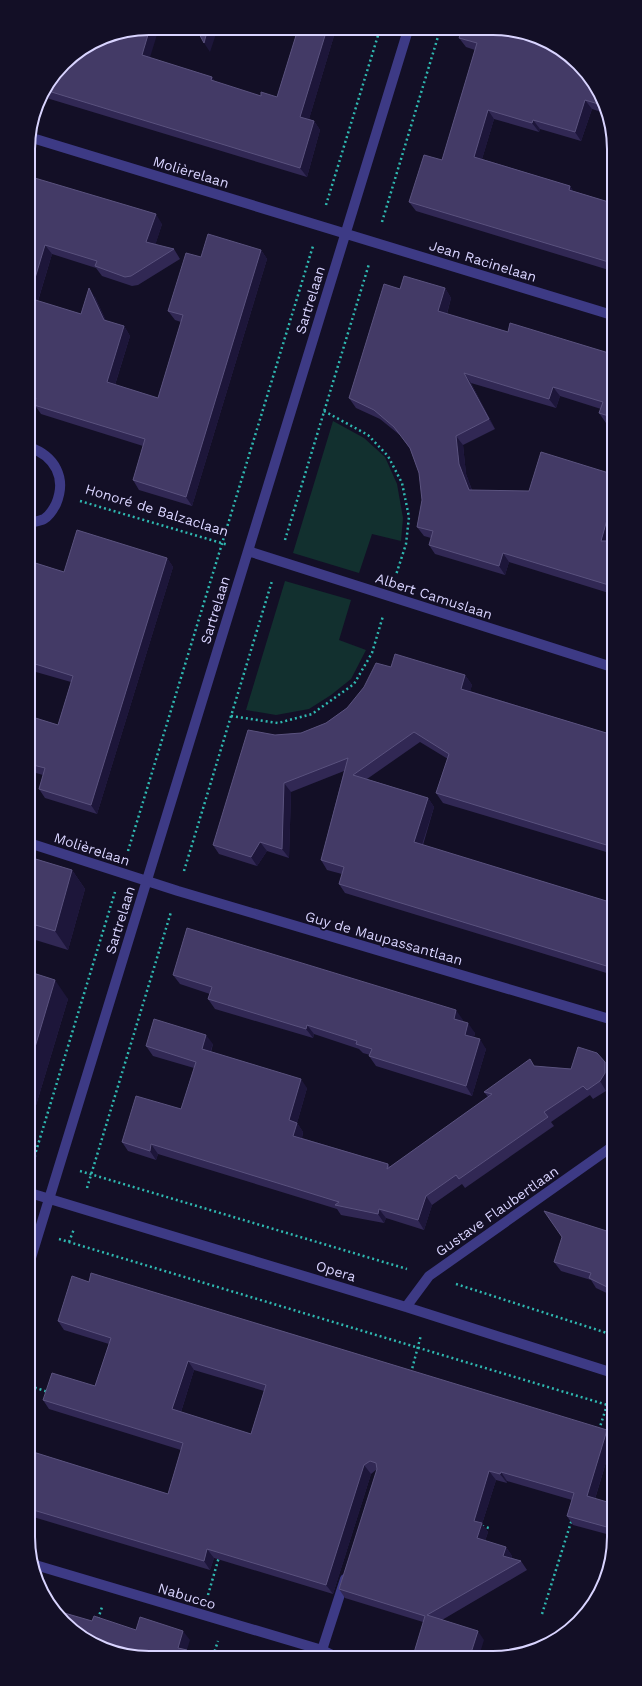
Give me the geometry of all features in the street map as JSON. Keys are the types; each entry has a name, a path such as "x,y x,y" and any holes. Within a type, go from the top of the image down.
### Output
{"street":[{"name":"Sartrelaan","path":"35,1245 406,35"},
{"name":"Molièrelaan","path":"35,139 345,234"},
{"name":"Jean Racinelaan","path":"345,234 607,313"},
{"path":"35,449 45,455 56,467 61,484 54,508 44,519 35,521"},
{"name":"Albert Camuslaan","path":"248,551 278,562 607,665"},
{"name":"Molièrelaan","path":"35,845 147,881"},
{"name":"Guy de Maupassantlaan","path":"147,881 607,1018"},
{"name":"Gustave Flaubertlaan","path":"406,1307 429,1276 607,1150"},
{"name":"Opera","path":"35,1195 426,1313 607,1371"},
{"name":"Nabucco","path":"39,1566 322,1650"},
{"path":"322,1650 348,1568"}],"path":[{"name":"Sartrelaan","path":"35,1156 378,35"},
{"path":"178,891 438,35"},
{"name":"Honoré de Balzaclaan","path":"59,495 248,551"},
{"name":"Opera","path":"178,891 91,1175 429,1276 607,1332"},
{"path":"69,1242 607,1404 598,1434"},
{"path":"410,1376 419,1347 426,1313"},
{"path":"35,1388 52,1393"},
{"path":"542,1614 572,1517"},
{"path":"482,1526 489,1528"},
{"path":"202,1615 220,1554"},
{"path":"98,1622 108,1587"}],"green space":[{"path":"333,421 364,438 385,457 397,484 403,518 401,541 372,534 359,573 293,553"},
{"path":"285,581 351,600 339,640 366,650 351,679 331,695 309,709 276,715 246,710"}],"building":[{"path":"148,35 142,55 212,77 211,80 261,96 261,92 277,97 296,35 325,35 300,117 314,121 300,168 50,92 63,74 74,63 92,50 120,39"},
{"path":"200,35 206,35 204,43"},
{"path":"460,35 493,35 515,37 529,41 550,50 562,59 588,86 597,104 585,100 575,132 533,120 532,123 488,110 474,157 570,186 569,190 607,201 607,261 409,202 424,155 442,160 477,43 459,38"},
{"path":"35,178 156,214 146,242 174,249 131,276 125,277 95,266 97,261 45,245 35,278"},
{"path":"208,234 261,250 186,497 133,480 145,439 35,405 35,300 81,314 89,288 104,320 124,326 107,382 158,398 183,315 168,311 186,253 201,257"},
{"path":"404,276 445,288 438,311 508,332 510,323 607,352 607,415 599,413 603,402 553,387 549,399 464,373 489,419 456,436 459,464 469,490 529,491 541,452 607,472 607,520 601,541 607,541 607,584 503,553 499,566 429,545 433,531 417,527 422,500 419,473 410,448 394,427 374,410 349,398 384,284 400,289"},
{"path":"77,530 167,558 91,805 39,789 45,768 35,766 35,718 58,725 73,676 35,664 35,563 64,572"},
{"path":"395,654 465,675 461,689 607,733 607,845 436,793 449,754 414,732 353,775 428,798 414,842 607,901 607,966 339,884 344,867 321,860 348,758 284,783 282,849 260,842 251,857 213,845 248,730 275,735 301,733 326,723 347,708 364,687 376,663 391,667"},
{"path":"35,859 72,870 55,931 35,925"},
{"path":"187,928 456,1010 454,1019 468,1023 465,1035 480,1039 466,1086 369,1056 372,1049 356,1044 357,1041 307,1025 306,1029 208,999 212,987 173,975"},
{"path":"35,974 55,980 35,1047"},
{"path":"154,1019 206,1035 202,1049 301,1079 289,1120 297,1123 293,1136 388,1164 387,1169 492,1094 484,1092 530,1059 534,1066 571,1069 578,1047 597,1053 605,1062 605,1073 600,1081 587,1090 583,1086 544,1112 548,1117 459,1179 456,1175 426,1196 418,1220 379,1209 378,1214 335,1205 339,1202 151,1144 150,1151 122,1142 136,1096 181,1109 196,1062 146,1046"},
{"path":"544,1211 607,1231 607,1287 589,1278 591,1273 554,1262 562,1237"},
{"path":"91,1273 607,1430 587,1496 607,1502 607,1527 567,1516 574,1493 501,1472 500,1474 489,1471 474,1521 482,1523 477,1538 506,1547 503,1556 521,1561 427,1615 478,1631 472,1651 414,1651 425,1616 339,1589 377,1469 376,1463 370,1461 364,1465 326,1585 207,1549 204,1561 35,1510 35,1453 168,1494 183,1443 43,1400 52,1373 95,1386 111,1338 58,1321 72,1276 89,1282","holes":["188,1361 266,1385 251,1434 172,1409"]},
{"path":"66,1613 92,1621 94,1616 136,1630 140,1617 183,1631 178,1648 187,1650 134,1650 113,1645 92,1636"}]}
